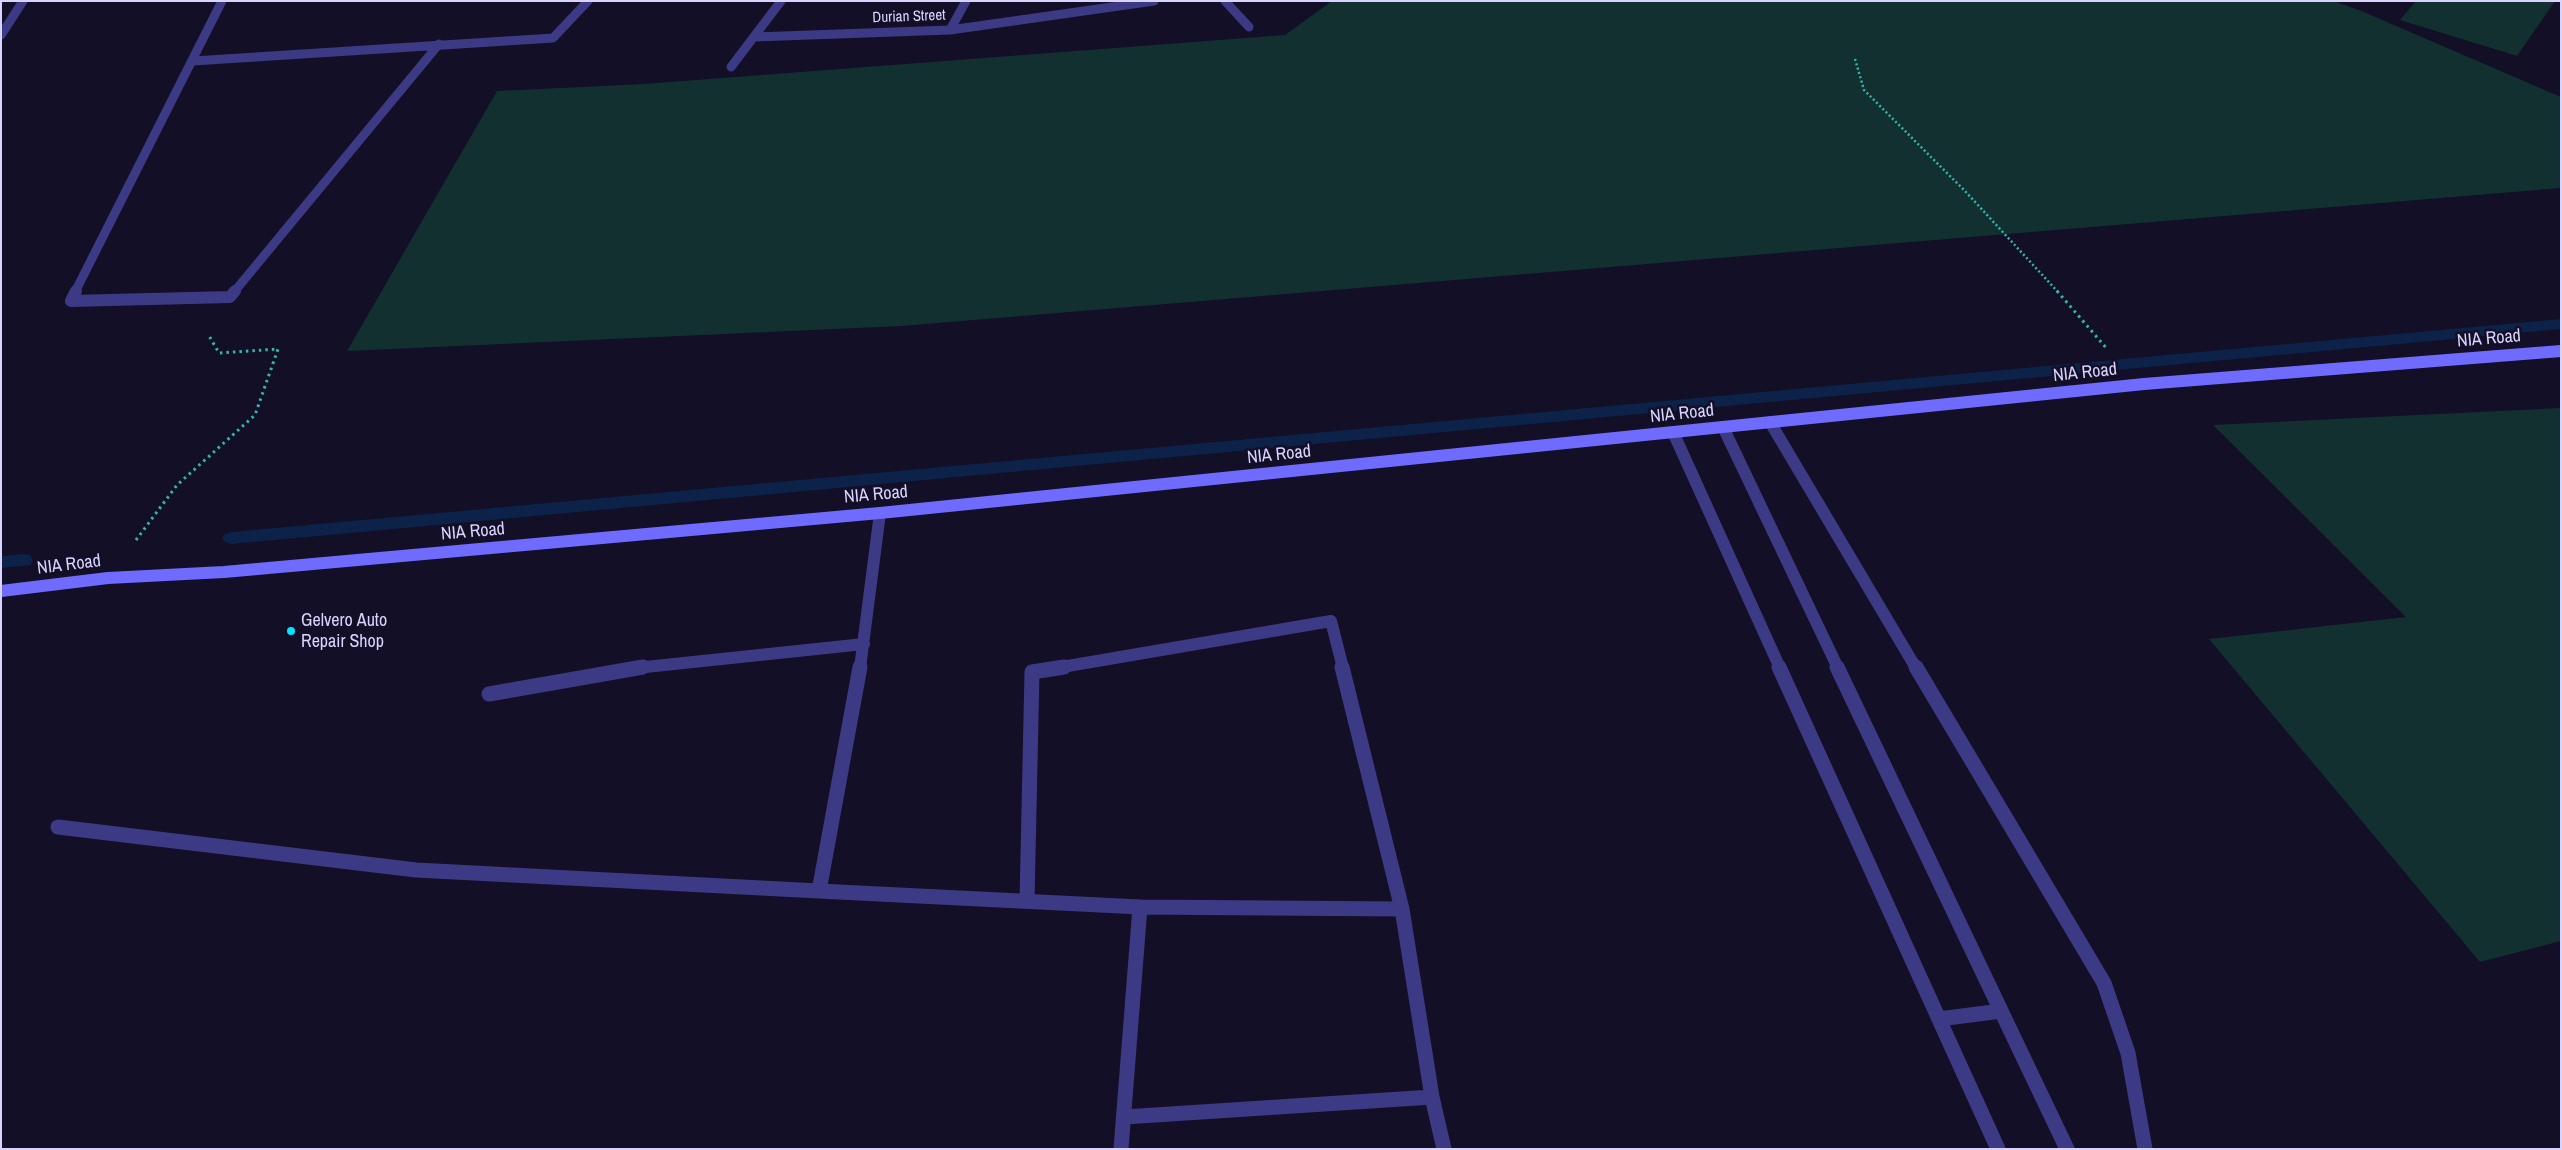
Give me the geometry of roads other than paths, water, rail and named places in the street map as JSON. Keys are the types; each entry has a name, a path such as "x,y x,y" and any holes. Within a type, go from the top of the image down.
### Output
{"street":[{"path":"1,35 23,1"},
{"path":"222,1 70,301 230,297 439,44"},
{"path":"193,61 553,38 588,1"},
{"path":"731,67 781,1"},
{"path":"950,30 966,1"},
{"name":"Durian Street","path":"754,37 950,30 1154,1"},
{"path":"1225,1 1249,26"},
{"path":"1,19 12,18"},
{"name":"NIA Road","path":"1,591 108,578 224,572 880,513 2144,384 2561,351"},
{"path":"1770,422 2104,983 2128,1053 2145,1149"},
{"path":"1723,428 2067,1149"},
{"path":"1674,432 1998,1149"},
{"path":"819,891 864,644 880,513"},
{"path":"1027,901 1032,672 1331,621 1402,908 1432,1097 1444,1149"},
{"path":"489,694 658,664 864,644"},
{"path":"58,827 416,870 1140,907 1402,908"},
{"path":"1121,1149 1140,907"},
{"path":"1939,1019 2001,1011"},
{"path":"1124,1117 1432,1097"}],"waterway":[{"path":"231,538 2561,324"},
{"path":"1,562 24,560"}],"place":[{"name":"Gelvero Auto Repair Shop","path":"291,631"}]}
